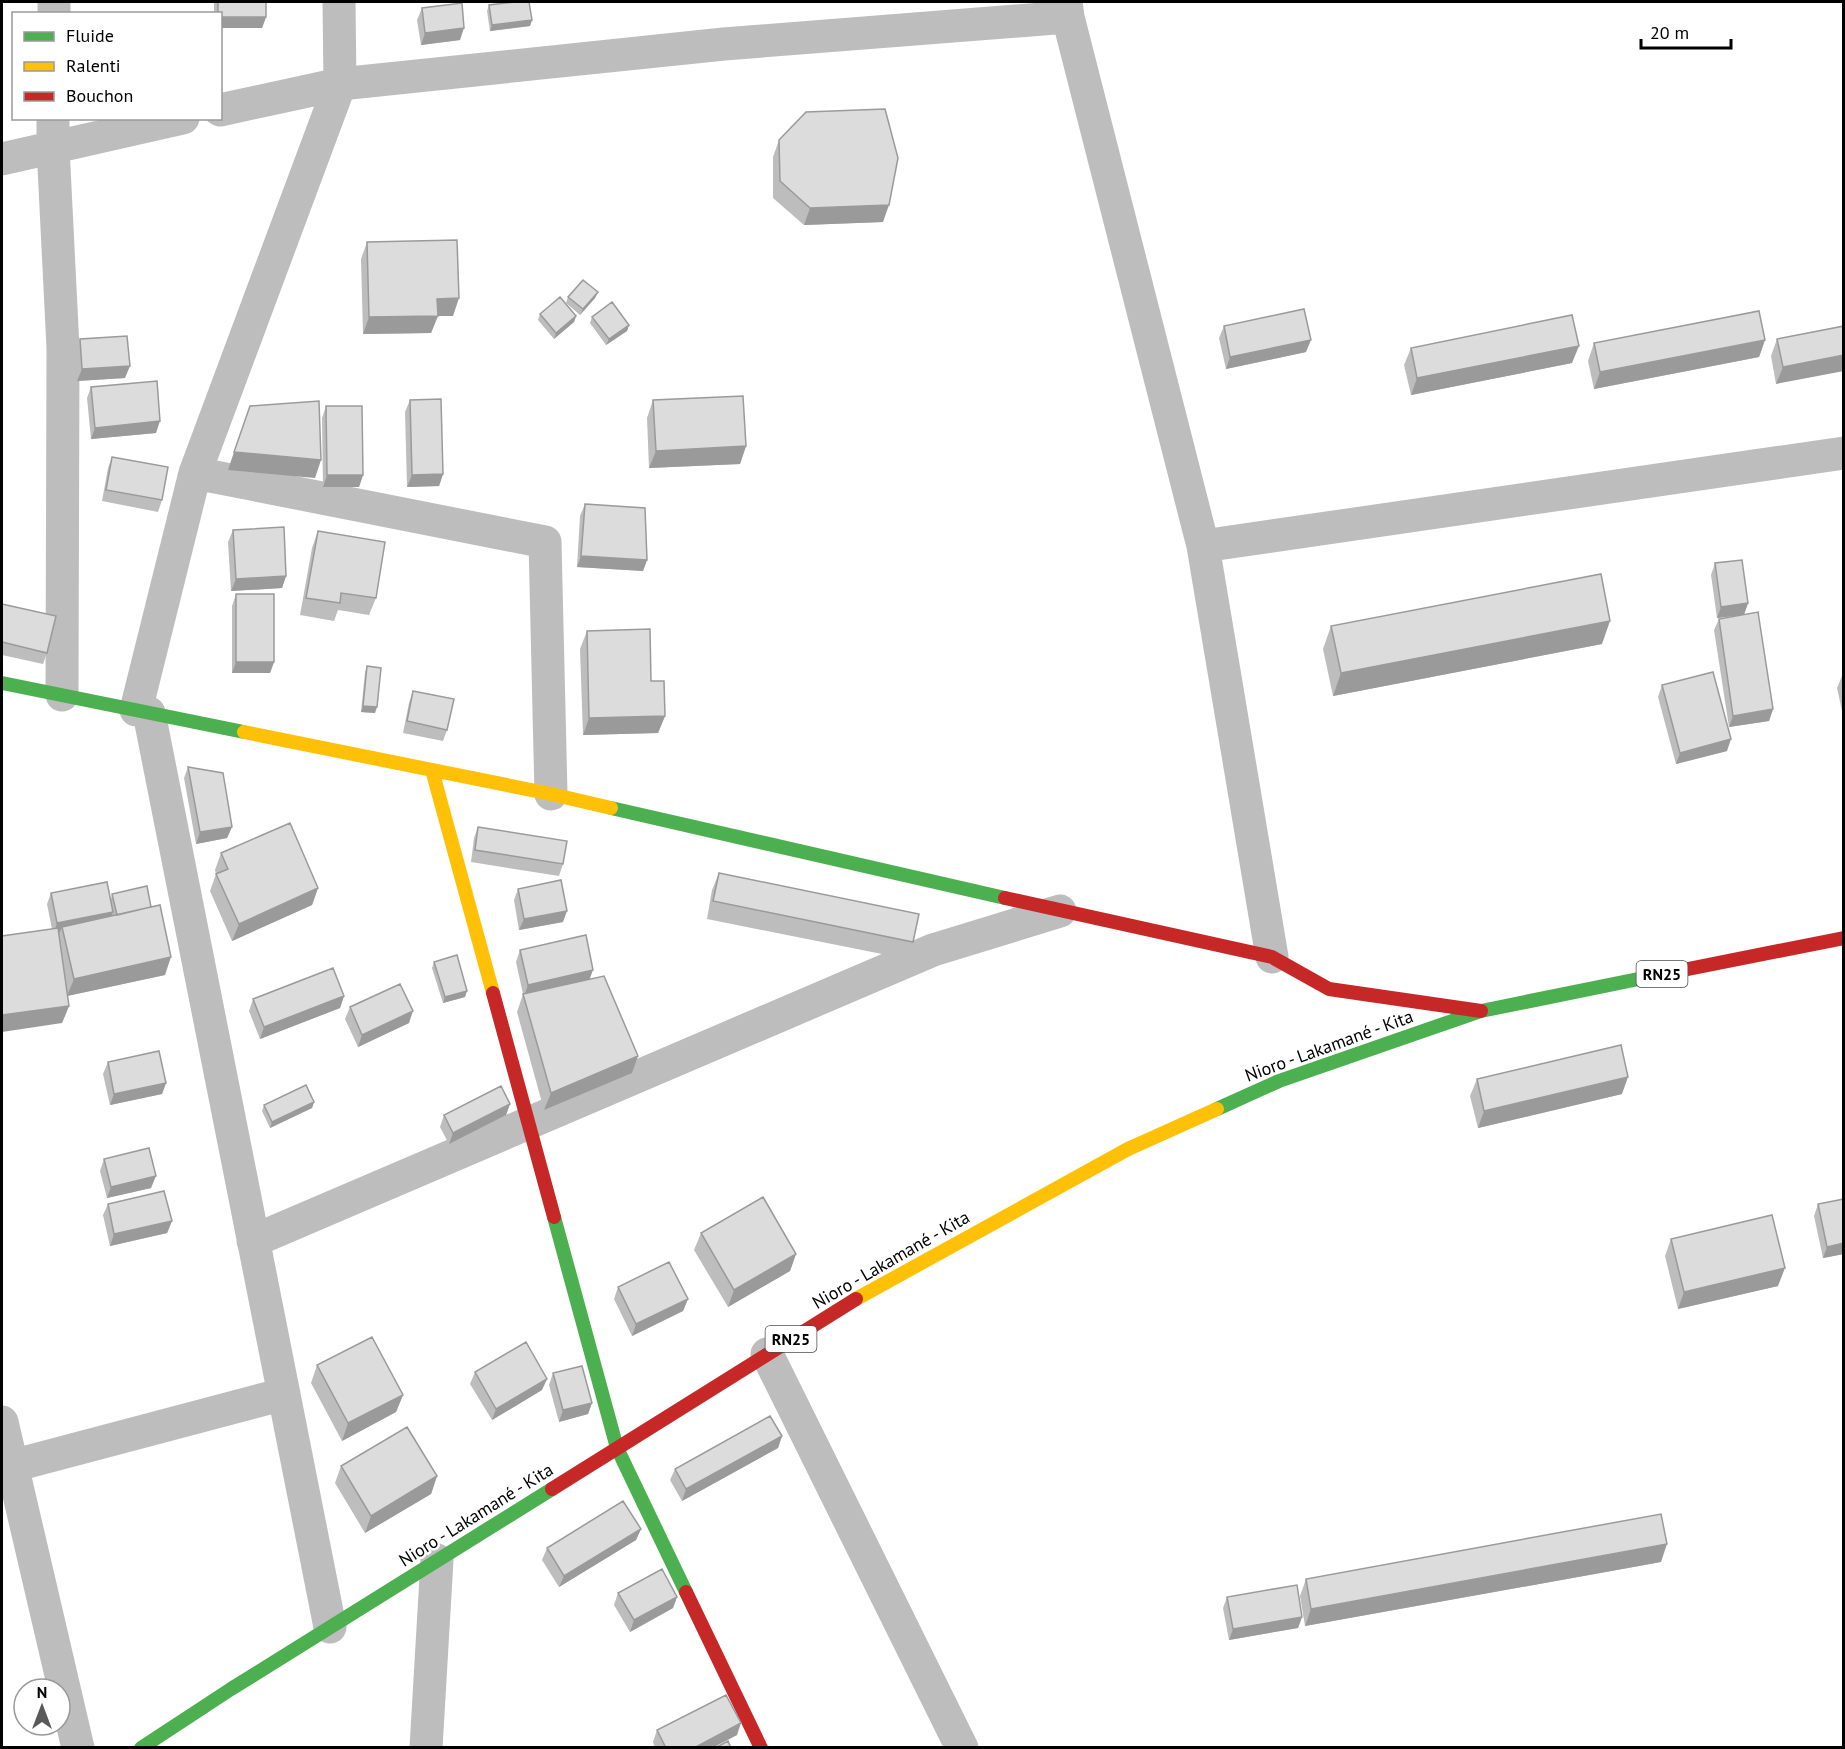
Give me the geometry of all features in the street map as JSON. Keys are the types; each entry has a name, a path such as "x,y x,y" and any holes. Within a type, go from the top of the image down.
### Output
{"main road":[{"path":"2,683 551,794 1060,911 1272,957 1329,989 1481,1011"},
{"path":"432,770 616,1448 760,1748"},
{"name":"RN25","path":"1481,1011 1844,938"},
{"name":"Nioro - Lakamané - Kita","path":"141,1748 330,1627 874,1288 1128,1149 1279,1081 1481,1011"}],"street":[{"path":"330,1627 143,711 195,473 340,84 339,2"},
{"path":"222,110 340,84 1067,9 1203,546 1272,957"},
{"path":"2,159 53,133 166,120"},
{"path":"53,133 63,348 62,695"},
{"path":"1203,546 1844,453"},
{"path":"195,473 545,542 551,794"},
{"path":"253,1241 933,950 1060,911"},
{"path":"767,1354 962,1748"},
{"path":"12,1466 284,1394"},
{"path":"2,1422 78,1748"},
{"path":"426,1748 437,1560"}],"building":[{"path":"218,2 266,2 266,17 222,17 222,12 218,12"},
{"path":"529,2 532,20 492,25 489,5"},
{"path":"462,3 464,28 425,33 422,8"},
{"path":"885,109 898,158 889,205 810,208 780,181 779,140 806,112"},
{"path":"457,240 459,298 437,299 438,316 369,317 367,242"},
{"path":"583,280 598,292 583,309 568,297"},
{"path":"560,297 576,316 556,333 540,314"},
{"path":"612,302 629,325 609,339 592,317"},
{"path":"1304,309 1311,340 1230,357 1224,326"},
{"path":"1759,311 1765,340 1600,372 1594,343"},
{"path":"1572,315 1579,346 1417,378 1411,348"},
{"path":"1844,326 1844,355 1783,367 1777,339"},
{"path":"127,336 130,366 82,369 80,339"},
{"path":"157,381 160,421 95,428 91,387"},
{"path":"743,396 746,446 656,451 653,400"},
{"path":"441,399 443,474 412,475 410,400"},
{"path":"319,401 321,460 234,452 250,406"},
{"path":"326,406 362,406 363,475 327,475"},
{"path":"112,457 168,467 162,500 106,490"},
{"path":"585,504 645,508 647,560 581,556"},
{"path":"284,527 286,576 236,579 233,530"},
{"path":"318,531 385,542 376,598 341,593 340,603 306,598"},
{"path":"1742,560 1748,603 1721,607 1715,563"},
{"path":"1601,574 1610,621 1341,673 1331,626"},
{"path":"236,594 274,594 274,662 236,662"},
{"path":"2,604 56,616 47,653 2,642"},
{"path":"1758,612 1773,709 1733,716 1719,619"},
{"path":"650,629 651,681 664,681 665,716 589,718 587,631"},
{"path":"367,666 381,668 377,707 363,706"},
{"path":"1713,672 1731,739 1680,753 1662,685"},
{"path":"413,691 454,699 447,730 407,721"},
{"path":"188,767 223,773 232,827 200,832"},
{"path":"290,823 318,888 239,924 216,874 228,869 221,853"},
{"path":"478,827 567,841 563,864 475,850"},
{"path":"719,873 919,914 913,942 713,901"},
{"path":"561,880 567,911 524,919 518,889"},
{"path":"107,882 113,912 57,923 51,893"},
{"path":"147,886 151,907 117,915 112,894"},
{"path":"160,905 171,957 74,979 62,927"},
{"path":"58,928 69,1006 2,1015 2,936"},
{"path":"586,935 593,970 528,985 520,950"},
{"path":"457,955 467,991 445,997 434,962"},
{"path":"333,968 344,996 264,1027 253,999"},
{"path":"604,976 638,1056 551,1093 523,994"},
{"path":"400,984 413,1011 362,1035 350,1007"},
{"path":"1621,1045 1628,1077 1484,1111 1477,1079"},
{"path":"159,1051 166,1083 114,1094 108,1062"},
{"path":"306,1085 314,1102 272,1122 264,1105"},
{"path":"501,1086 510,1104 453,1133 444,1115"},
{"path":"149,1148 156,1176 111,1187 104,1159"},
{"path":"164,1191 172,1221 114,1234 108,1204"},
{"path":"763,1197 796,1254 734,1290 701,1233"},
{"path":"1844,1199 1844,1243 1827,1247 1818,1204"},
{"path":"1772,1215 1785,1268 1684,1292 1671,1239"},
{"path":"669,1262 688,1299 636,1324 618,1287"},
{"path":"372,1337 403,1395 348,1423 317,1365"},
{"path":"526,1342 547,1379 496,1409 475,1372"},
{"path":"582,1366 592,1403 563,1410 553,1373"},
{"path":"770,1416 782,1436 686,1489 675,1469"},
{"path":"407,1427 437,1476 371,1516 341,1466"},
{"path":"623,1501 641,1529 564,1576 547,1548"},
{"path":"1661,1514 1667,1544 1311,1609 1306,1579"},
{"path":"662,1569 677,1597 634,1620 618,1593"},
{"path":"1297,1585 1302,1617 1233,1629 1227,1597"},
{"path":"726,1695 741,1723 694,1748 666,1748 657,1730"},
{"path":"728,1741 731,1748 715,1748"}],"traffic: fast":[{"path":"2,683 244,732"},
{"path":"611,808 1005,898"},
{"path":"1217,1109 1279,1081 1481,1011 1673,972"},
{"path":"554,1217 617,1448 686,1592"},
{"path":"141,1748 231,1689 552,1489"}],"traffic: slow":[{"path":"244,732 611,808"},
{"path":"432,770 493,993"},
{"path":"856,1299 1128,1149 1217,1109"}],"traffic: jam":[{"path":"1005,898 1272,957 1329,989 1481,1011"},
{"path":"1673,972 1844,938"},
{"path":"493,993 554,1217"},
{"path":"552,1489 856,1299"},
{"path":"686,1592 761,1748"}]}
